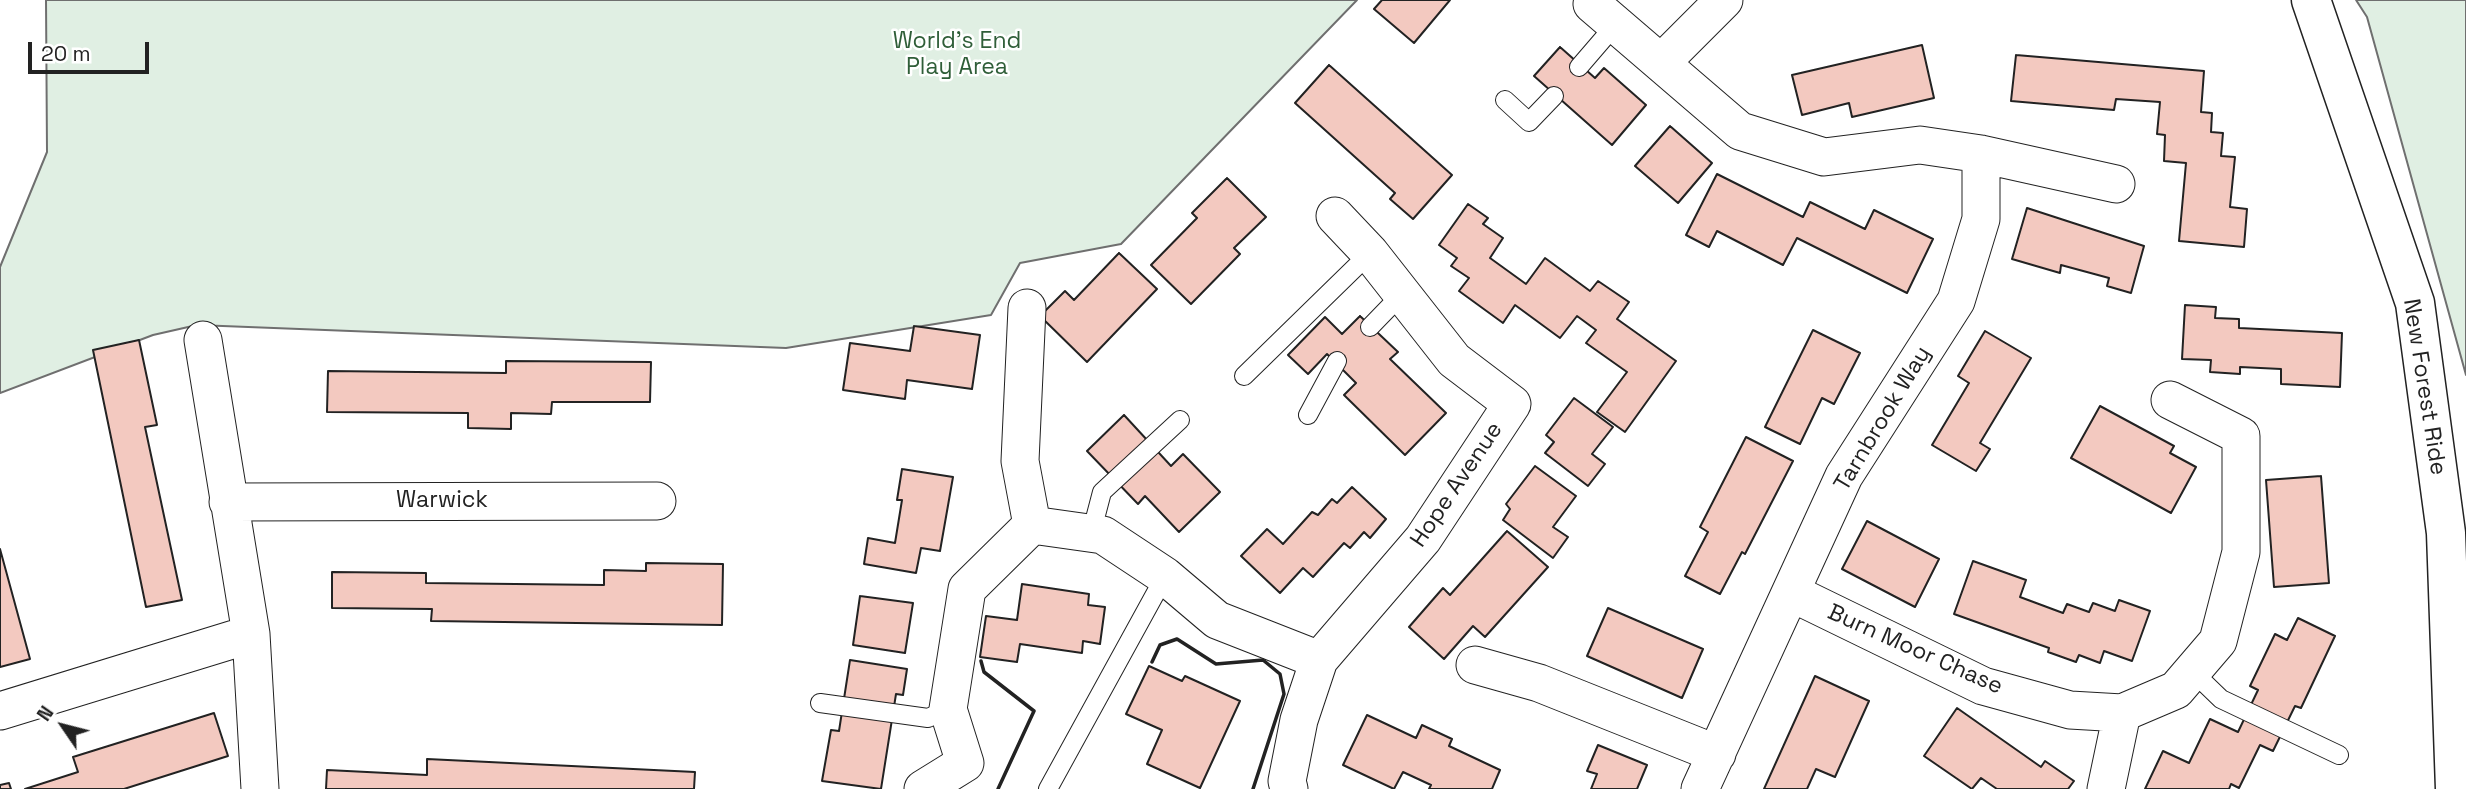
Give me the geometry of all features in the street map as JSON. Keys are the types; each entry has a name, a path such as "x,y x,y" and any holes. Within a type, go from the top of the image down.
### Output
{"main road":[{"name":"New Forest Ride","path":"2311,0 2415,303 2446,533 2455,789"}],"street":[{"path":"1662,62 1724,0"},
{"path":"1604,14 1740,131 1824,157 1920,145 1981,154 2116,184"},
{"name":"Tarnbrook Way","path":"1700,789 1844,476 1956,301 1981,219 1981,154"},
{"name":"Hope Avenue","path":"1289,789 1287,781 1299,720 1319,660 1423,539 1512,404 1454,360 1370,253 1335,216"},
{"path":"1027,308 1020,461 1032,525"},
{"path":"203,340 251,634 260,789"},
{"name":"Burn Moor Chase","path":"1792,593 1983,686 2070,710 2122,713 2176,690 2218,641 2241,552 2241,436 2169,400"},
{"name":"Warwick","path":"228,502 657,500"},
{"path":"1032,525 1103,535 1165,576 1217,620 1319,660"},
{"path":"923,789 965,763 948,709 967,589 1032,525"},
{"path":"0,711 251,634"},
{"path":"1475,664 1539,683 1717,754"},
{"path":"2106,789 2122,713"}],"lane":[{"path":"1579,67 1604,14"},
{"path":"1505,100 1529,122 1554,96"},
{"path":"1244,376 1370,253"},
{"path":"1370,327 1402,294"},
{"path":"1308,415 1337,361"},
{"path":"1091,534 1102,492 1180,420"},
{"path":"1048,789 1165,576"},
{"path":"2192,671 2221,699 2339,755"},
{"path":"820,703 929,718 948,709"}],"green space":[{"name":"World's End Play Area","path":"46,0 1357,0 1121,244 1020,263 991,315 786,348 197,325 153,335 0,393 0,267 47,152"},
{"path":"2356,0 2466,0 2466,375 2367,17"}],"building":[{"path":"1382,0 1450,0 1414,43 1374,9"},
{"path":"1922,45 1934,98 1852,117 1849,103 1802,115 1792,75"},
{"path":"1560,47 1595,78 1604,68 1646,105 1612,145 1534,76"},
{"path":"2016,55 2204,71 2201,112 2212,113 2211,132 2223,133 2221,156 2235,157 2230,207 2247,209 2244,247 2179,241 2186,163 2164,161 2165,135 2157,134 2160,102 2116,99 2114,110 2011,101"},
{"path":"1329,65 1452,175 1413,219 1390,199 1395,193 1295,103"},
{"path":"1670,126 1712,163 1678,203 1635,166"},
{"path":"1717,174 1803,217 1810,202 1865,229 1874,210 1933,239 1907,293 1797,238 1783,265 1717,231 1709,247 1686,235"},
{"path":"1227,178 1266,217 1234,248 1240,254 1191,304 1151,265 1197,218 1192,213"},
{"path":"1468,204 1488,218 1483,224 1503,238 1490,258 1526,284 1545,258 1590,291 1598,281 1629,302 1617,319 1676,361 1625,432 1597,412 1627,372 1586,343 1596,330 1577,316 1560,338 1515,305 1503,323 1459,291 1469,278 1451,266 1457,258 1439,245"},
{"path":"2027,208 2144,246 2131,293 2107,286 2109,278 2061,265 2060,273 2012,259"},
{"path":"1119,253 1157,289 1087,362 1040,316 1065,291 1074,300"},
{"path":"2185,305 2216,307 2215,318 2239,319 2239,328 2342,333 2340,387 2281,384 2281,369 2240,367 2240,374 2210,372 2211,360 2182,359"},
{"path":"1360,316 1398,352 1390,359 1446,413 1405,455 1344,395 1356,383 1327,354 1308,374 1288,355 1325,317 1342,334"},
{"path":"914,326 980,335 972,389 907,380 905,399 843,390 850,343 910,351"},
{"path":"1813,330 1860,353 1834,404 1822,398 1800,444 1765,427"},
{"path":"1985,331 2031,358 1980,443 1990,449 1976,471 1932,445 1969,383 1958,376"},
{"path":"139,340 157,425 145,427 182,600 146,607 93,350"},
{"path":"506,361 651,362 650,402 552,402 551,414 511,413 511,429 468,428 468,413 327,412 328,371 506,373"},
{"path":"1574,398 1613,427 1592,454 1605,464 1588,486 1545,453 1554,442 1546,435"},
{"path":"2100,406 2174,446 2170,453 2196,467 2171,513 2071,458"},
{"path":"1124,415 1171,466 1183,454 1220,492 1179,532 1145,496 1138,504 1087,451"},
{"path":"1746,437 1793,461 1745,554 1742,552 1720,594 1685,576 1708,532 1700,527"},
{"path":"1535,466 1576,496 1553,527 1568,537 1553,558 1503,520 1510,509 1506,504"},
{"path":"902,469 953,477 940,551 921,548 916,573 864,564 868,538 895,543 902,500 897,500"},
{"path":"2321,476 2329,583 2274,587 2266,480"},
{"path":"1352,487 1386,519 1370,538 1364,532 1350,548 1344,543 1313,577 1303,568 1280,593 1241,556 1267,529 1283,544 1312,512 1318,515 1332,499 1337,503"},
{"path":"1867,521 1939,559 1915,607 1842,569"},
{"path":"1507,531 1548,567 1485,637 1473,626 1444,659 1409,627 1443,588 1450,595"},
{"path":"0,549 30,659 0,667"},
{"path":"1973,561 2026,580 2020,597 2063,613 2067,604 2089,612 2093,603 2115,611 2119,600 2150,611 2132,661 2104,651 2100,663 2079,655 2076,662 2048,652 2049,648 1954,614"},
{"path":"646,563 723,564 722,625 431,621 432,609 332,608 332,572 426,573 426,583 604,585 604,570 646,571"},
{"path":"1022,584 1089,594 1088,605 1105,607 1100,644 1083,641 1082,653 1020,644 1017,662 980,657 986,616 1017,620"},
{"path":"860,596 913,603 905,653 853,645"},
{"path":"1608,608 1703,649 1682,698 1587,656"},
{"path":"2298,618 2335,636 2301,708 2295,706 2273,751 2260,745 2239,788 2231,784 2229,789 2145,789 2163,751 2189,763 2210,719 2238,732 2258,690 2250,686 2275,634 2287,640"},
{"path":"850,660 907,669 903,695 896,694 881,789 822,781 831,730 839,731"},
{"path":"1149,666 1182,681 1185,676 1240,701 1200,788 1147,764 1162,730 1126,714"},
{"path":"1815,676 1869,701 1835,777 1816,769 1807,789 1764,789"},
{"path":"1957,708 2041,767 2045,761 2074,781 2068,789 1997,789 1981,778 1972,789 1924,756"},
{"path":"214,713 228,756 124,789 25,789 78,772 73,757"},
{"path":"1367,715 1416,738 1422,725 1452,739 1449,746 1500,770 1492,789 1429,789 1431,785 1403,772 1394,789 1343,765"},
{"path":"1598,745 1647,765 1637,789 1591,789 1597,774 1587,771"},
{"path":"427,759 695,772 694,789 326,789 327,770 427,775"},
{"path":"9,783 11,789 0,789 0,785"}],"wall":[{"path":"1152,662 1160,645 1177,639 1216,664 1263,660 1280,674 1284,694 1253,789"},
{"path":"981,661 984,672 1034,711 998,789"}]}
